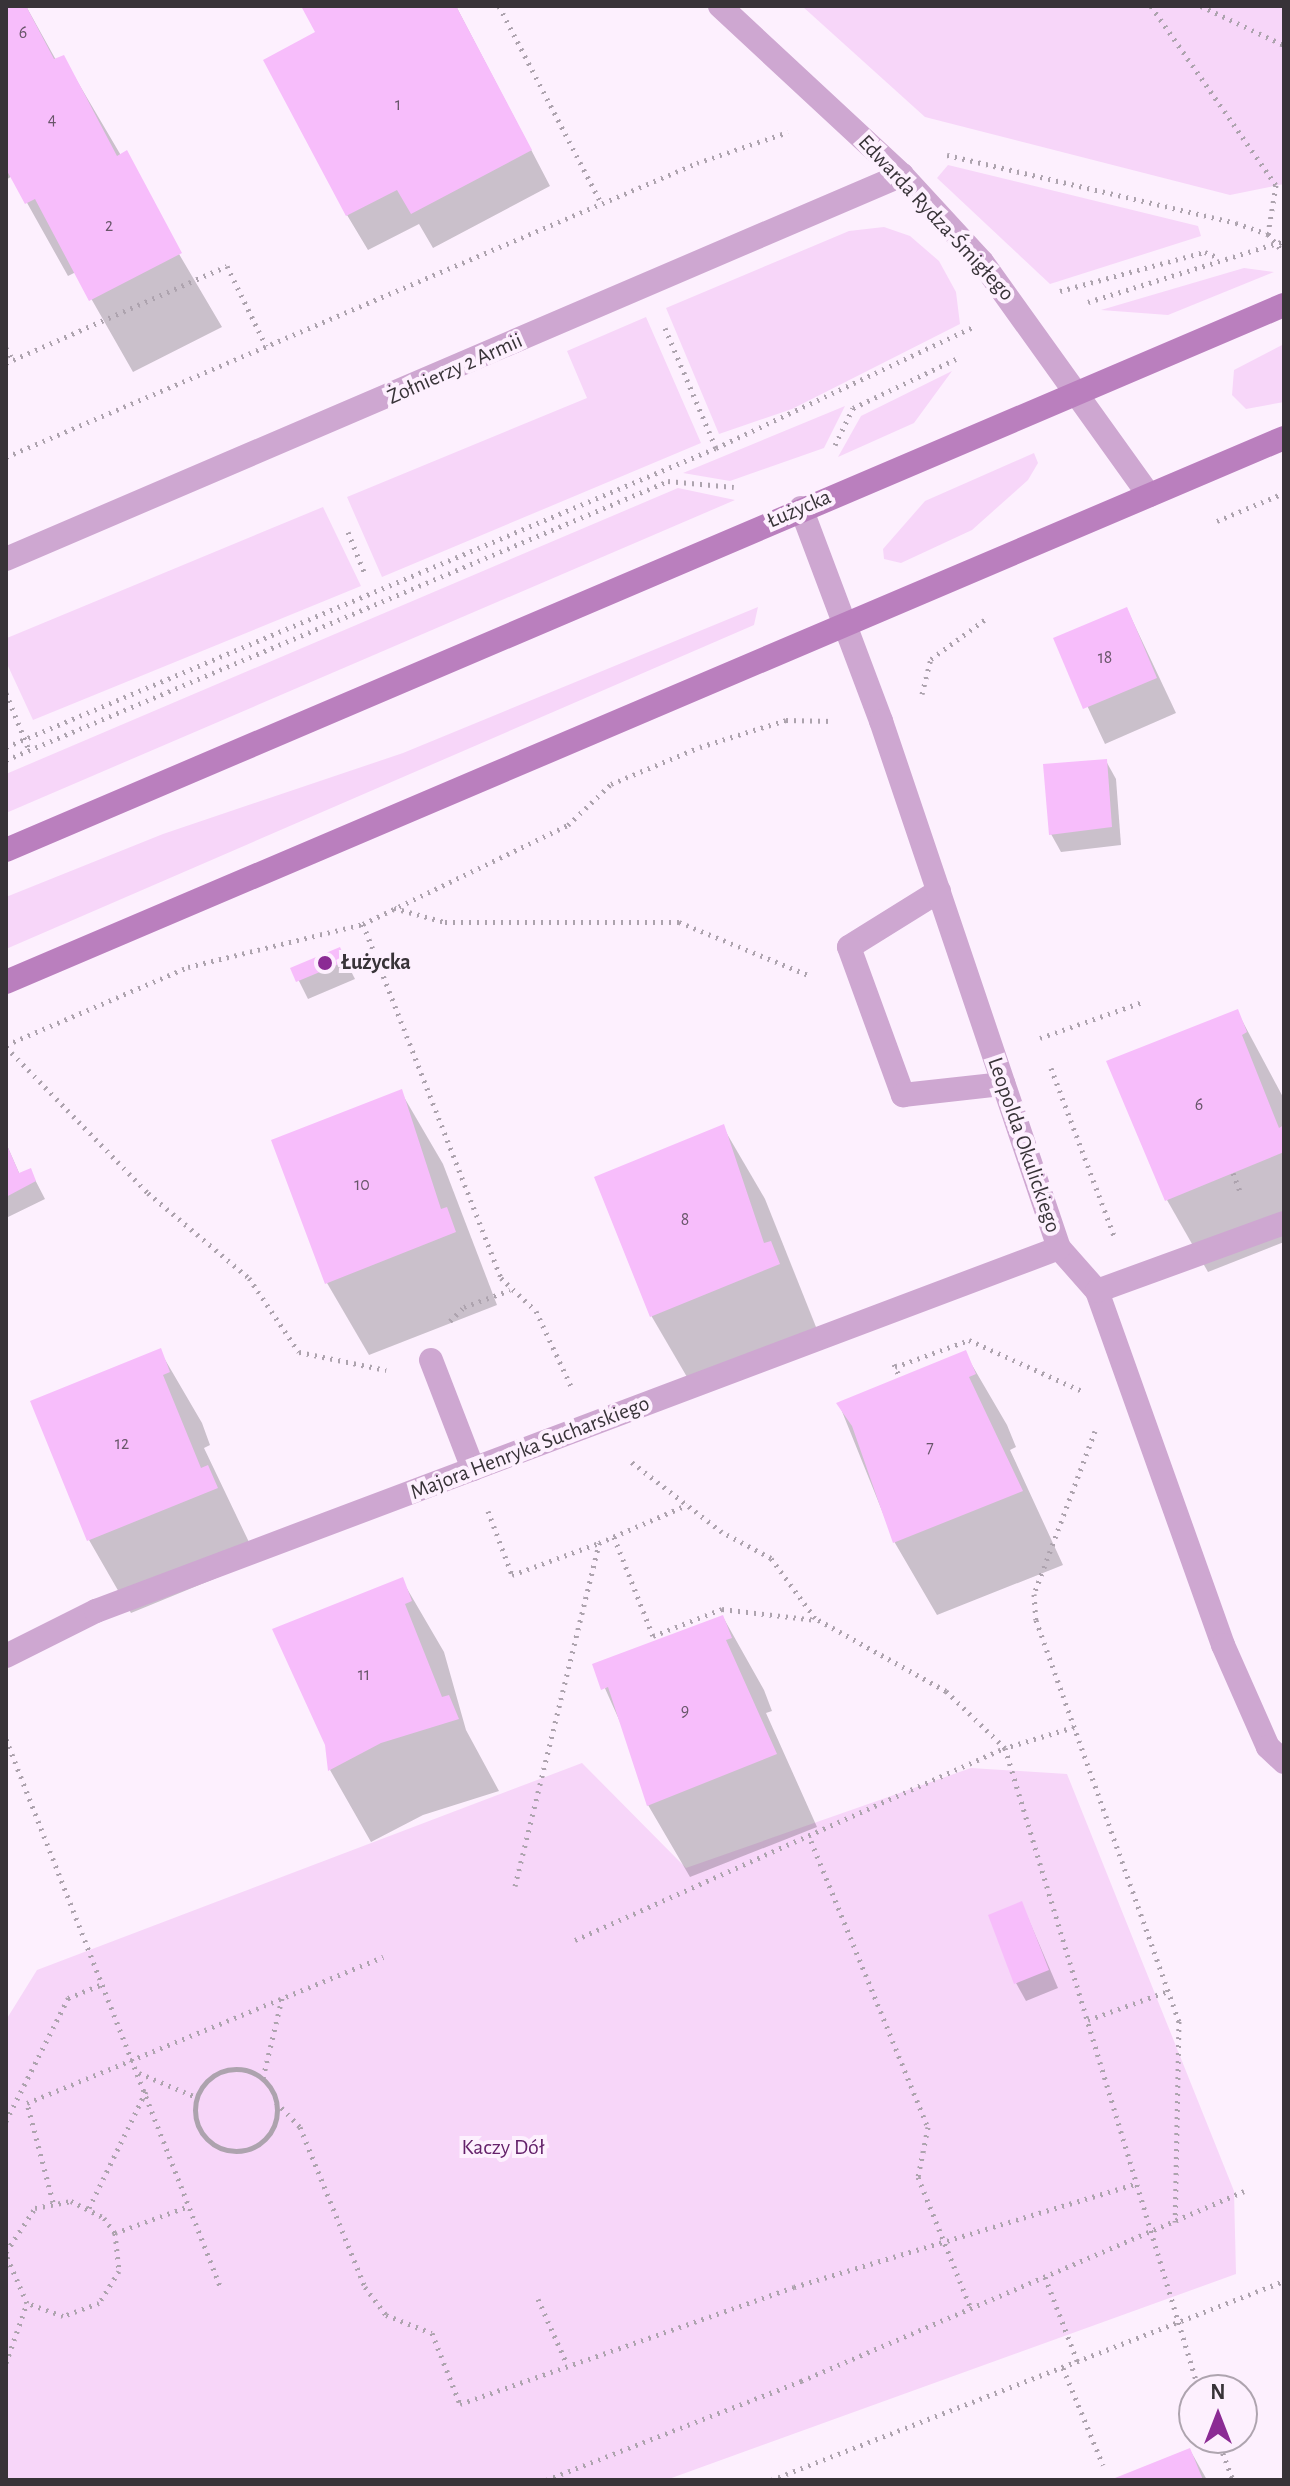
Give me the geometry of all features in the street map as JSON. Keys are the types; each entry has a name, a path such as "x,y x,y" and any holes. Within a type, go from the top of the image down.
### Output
{"main road":[{"name":"Łużycka","path":"6,850 801,508 1081,394 1284,305"},
{"path":"6,982 843,622 1284,438"}],"street":[{"name":"Edwarda Rydza-Śmigłego","path":"720,6 902,175 1019,306 1149,495"},
{"name":"Żołnierzy 2 Armii","path":"6,559 902,175"},
{"name":"Leopolda Okulickiego","path":"801,508 881,721 1059,1248 1097,1291 1223,1645 1268,1747 1284,1762"},
{"path":"939,891 849,947 903,1095 1003,1084"},
{"path":"1097,1291 1284,1223"},
{"name":"Majora Henryka Sucharskiego","path":"6,1656 96,1611 1059,1248"},
{"path":"431,1360 473,1469"}],"path":[{"path":"499,6 601,203"},
{"path":"1151,6 1276,185 1268,234"},
{"path":"1201,6 1284,45"},
{"path":"6,457 601,203 763,138 843,119"},
{"path":"939,153 1268,234 1280,242 1284,253"},
{"path":"1088,302 1217,257 1280,242"},
{"path":"1058,291 1205,252 1217,257"},
{"path":"6,363 227,266 266,347"},
{"path":"646,285 716,448"},
{"path":"6,747 716,448 957,334"},
{"path":"6,348 13,360"},
{"path":"820,452 835,445 853,408 956,359"},
{"path":"6,760 668,481 748,486"},
{"path":"1200,528 1284,493"},
{"path":"348,532 365,574"},
{"path":"510,1290 464,1307 446,1325 431,1360 390,1371 299,1352 249,1278 148,1193 6,1046 188,967 363,924 568,825 611,784 700,747 786,720 881,721 920,706 931,659 1002,611"},
{"path":"6,693 29,750"},
{"path":"393,908 445,922 679,922 868,1000"},
{"path":"363,924 510,1290 536,1311 554,1340 586,1427 687,1505 771,1558 820,1621"},
{"path":"1040,1038 1143,1002"},
{"path":"1035,1024 1131,1278"},
{"path":"895,1367 969,1340 1082,1391"},
{"path":"890,1356 900,1378"},
{"path":"1078,1376 1084,1400"},
{"path":"1090,1420 1095,1445 1034,1594 1074,1727 1179,2021 1175,2222"},
{"path":"473,1469 512,1575 614,1537 687,1505"},
{"path":"614,1537 653,1636 722,1609 820,1621 946,1691 1005,1748 1138,2183 1174,2323 1193,2374"},
{"path":"515,1886 599,1543"},
{"path":"575,1940 811,1841 927,1778 1005,1748 1074,1727"},
{"path":"6,1739 220,2286"},
{"path":"811,1841 928,2127 918,2177 971,2309"},
{"path":"27,2103 132,2056 383,1957"},
{"path":"6,2121 68,1998 102,1984"},
{"path":"1088,2020 1168,1991"},
{"path":"283,1997 263,2078 276,2102 300,2127 365,2287 386,2315 432,2333 460,2404 567,2364 1138,2183"},
{"path":"197,2097 225,2070 263,2078"},
{"path":"138,2073 197,2097"},
{"path":"89,2208 146,2091"},
{"path":"17,2097 27,2103 53,2202"},
{"path":"197,2097 203,2136 240,2151 265,2140 276,2102"},
{"path":"546,2480 971,2309 1244,2191"},
{"path":"6,2363 27,2303 6,2253 21,2219 53,2202 89,2208 115,2233 119,2271 99,2303 63,2316 27,2303"},
{"path":"115,2233 189,2206"},
{"path":"1045,2277 1078,2363"},
{"path":"771,2480 1284,2281"},
{"path":"538,2299 567,2364"},
{"path":"1063,2368 1103,2465"},
{"path":"1223,2454 1233,2480"}],"green space":[{"path":"802,6 1284,6 1284,184 1230,195 925,117"},
{"path":"948,165 1198,226 1201,236 1050,284 937,178"},
{"path":"884,227 910,236 939,261 956,292 960,324 792,409 719,434 666,308 849,231"},
{"path":"1244,268 1274,272 1168,315 1101,310"},
{"path":"646,317 701,443 382,577 347,497 587,398 567,351"},
{"path":"1284,344 1284,402 1246,409 1232,395 1234,370"},
{"path":"952,371 914,423 838,457 861,416"},
{"path":"845,406 824,448 730,481 683,473"},
{"path":"1034,453 1038,463 1028,480 972,530 901,563 884,559 883,549 925,501"},
{"path":"678,488 735,500 6,813 6,774"},
{"path":"323,507 361,586 33,720 8,666 7,638"},
{"path":"758,607 754,625 6,949 6,897 163,834 403,753"},
{"name":"Kaczy Dół","path":"582,1763 686,1868 971,1768 1067,1774 1234,2191 1236,2274 666,2480 6,2480 6,2020 37,1970"}],"building":[{"path":"6,6 26,6 54,59 64,55 117,156 127,150 182,253 89,301 35,199 25,204 6,169"},
{"path":"301,6 456,6 532,150 411,214 397,190 346,216 263,60 315,32"},
{"path":"1127,607 1157,678 1083,709 1053,638"},
{"path":"1107,759 1112,827 1049,835 1043,764"},
{"path":"340,947 346,961 296,982 290,968"},
{"path":"1238,1009 1247,1032 1242,1035 1279,1128 1284,1125 1284,1152 1165,1201 1106,1061"},
{"path":"402,1089 441,1209 447,1207 456,1232 325,1284 271,1140"},
{"path":"724,1124 764,1243 771,1241 780,1264 650,1317 594,1177"},
{"path":"6,1143 19,1173 31,1168 36,1181 6,1197"},
{"path":"161,1348 170,1372 163,1375 201,1468 208,1465 218,1488 87,1541 30,1401"},
{"path":"966,1350 976,1374 969,1377 1023,1491 893,1543 852,1426 836,1403"},
{"path":"403,1577 412,1601 405,1604 442,1697 449,1695 459,1719 381,1743 328,1771 325,1745 272,1629"},
{"path":"723,1615 732,1638 726,1640 777,1754 647,1806 608,1687 601,1690 592,1664"},
{"path":"1022,1901 1049,1970 1014,1984 988,1915"},
{"path":"1178,2453 1192,2454 1203,2480 1110,2480"}],"place":[{"name":"Łużycka","path":"325,963"}]}
